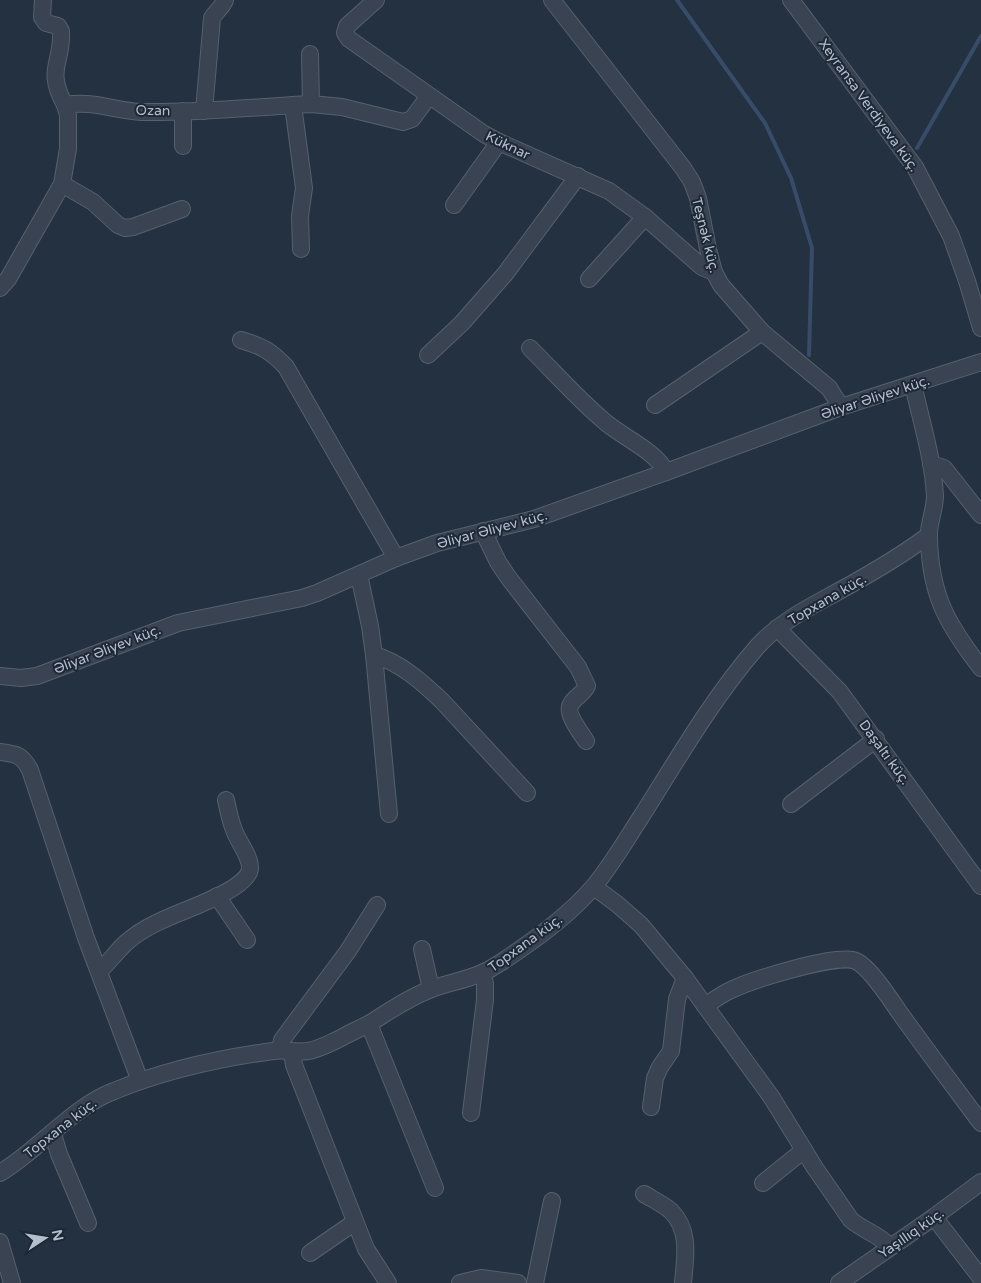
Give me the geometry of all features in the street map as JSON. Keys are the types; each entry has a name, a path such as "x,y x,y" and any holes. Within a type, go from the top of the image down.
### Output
{"street":[{"path":"0,288 8,279 62,184 68,149 68,115 58,93 55,80 61,31 58,26 46,23 42,17 42,0"},
{"path":"204,110 212,18 224,5 225,0"},
{"name":"Küknar","path":"376,0 346,26 348,39 463,120 499,142 609,191 645,218 702,267 714,272"},
{"name":"Teşnək küç.","path":"552,0 692,182 698,198 714,272 721,285 762,332 829,388 841,407"},
{"name":"Xeyransa Verdiyeva küç.","path":"791,0 915,167 950,236 967,281 981,328"},
{"path":"310,54 311,104"},
{"name":"Ozan","path":"65,105 86,102 139,112 311,104 342,107 402,122 412,119 429,96"},
{"path":"293,105 304,188 300,216 301,249"},
{"path":"183,111 183,146"},
{"path":"454,205 499,142"},
{"path":"428,355 462,322 505,274 578,176"},
{"path":"62,184 93,202 118,225 125,228 133,227 182,209"},
{"path":"589,279 645,218"},
{"path":"655,405 762,332"},
{"path":"241,340 262,346 275,355 286,367 396,558"},
{"path":"530,348 602,420 656,458 663,465 666,472"},
{"name":"Əliyar Əliyev küç.","path":"0,676 21,678 37,676 166,626 302,598 335,586 396,558 437,543 534,519 841,407 981,362"},
{"path":"913,384 931,464 935,498 929,535 933,582 944,614 958,638 981,668"},
{"path":"931,464 944,468 981,515"},
{"path":"482,531 508,577 578,667 585,680 587,686 584,692 571,704 569,710 586,741"},
{"name":"Topxana küç.","path":"0,1173 23,1157 89,1103 111,1092 159,1075 242,1056 286,1051 305,1052 318,1048 369,1024 405,1001 430,989 483,974 557,922 594,887 702,721 759,645 777,628 796,615 908,552 929,535"},
{"path":"359,574 374,655 389,814"},
{"name":"Daşaltı küç.","path":"777,628 840,692 876,738 981,886"},
{"path":"374,655 391,661 428,688 527,793"},
{"path":"791,804 876,738"},
{"path":"0,752 15,754 24,760 30,770 99,971 140,1081"},
{"path":"99,971 106,966 129,940 140,932 217,896 244,881 249,875 249,861 234,831 226,800"},
{"path":"594,887 641,925 685,978 772,1098 851,1220 859,1227 884,1239 890,1247"},
{"path":"217,896 247,940"},
{"path":"377,905 348,951 282,1040 294,1065 366,1249 388,1283"},
{"path":"422,948 430,989"},
{"path":"705,1006 730,990 754,981 826,961 855,961 865,967 981,1123"},
{"path":"471,1112 485,1000 483,974"},
{"path":"651,1107 655,1078 671,1051 677,999 685,978"},
{"path":"369,1024 434,1188"},
{"path":"52,1134 88,1223"},
{"path":"763,1183 804,1150"},
{"name":"Yaşıllıq küç.","path":"840,1283 981,1182"},
{"path":"644,1194 670,1210 681,1227 686,1247 683,1283"},
{"path":"535,1283 552,1201"},
{"path":"934,1217 981,1278"},
{"path":"310,1253 355,1222"},
{"path":"0,1242 12,1283"},
{"path":"460,1283 481,1278 518,1283"}],"waterway":[{"path":"677,0 765,123 791,178 812,248 809,355"},
{"path":"917,148 981,36"}]}
